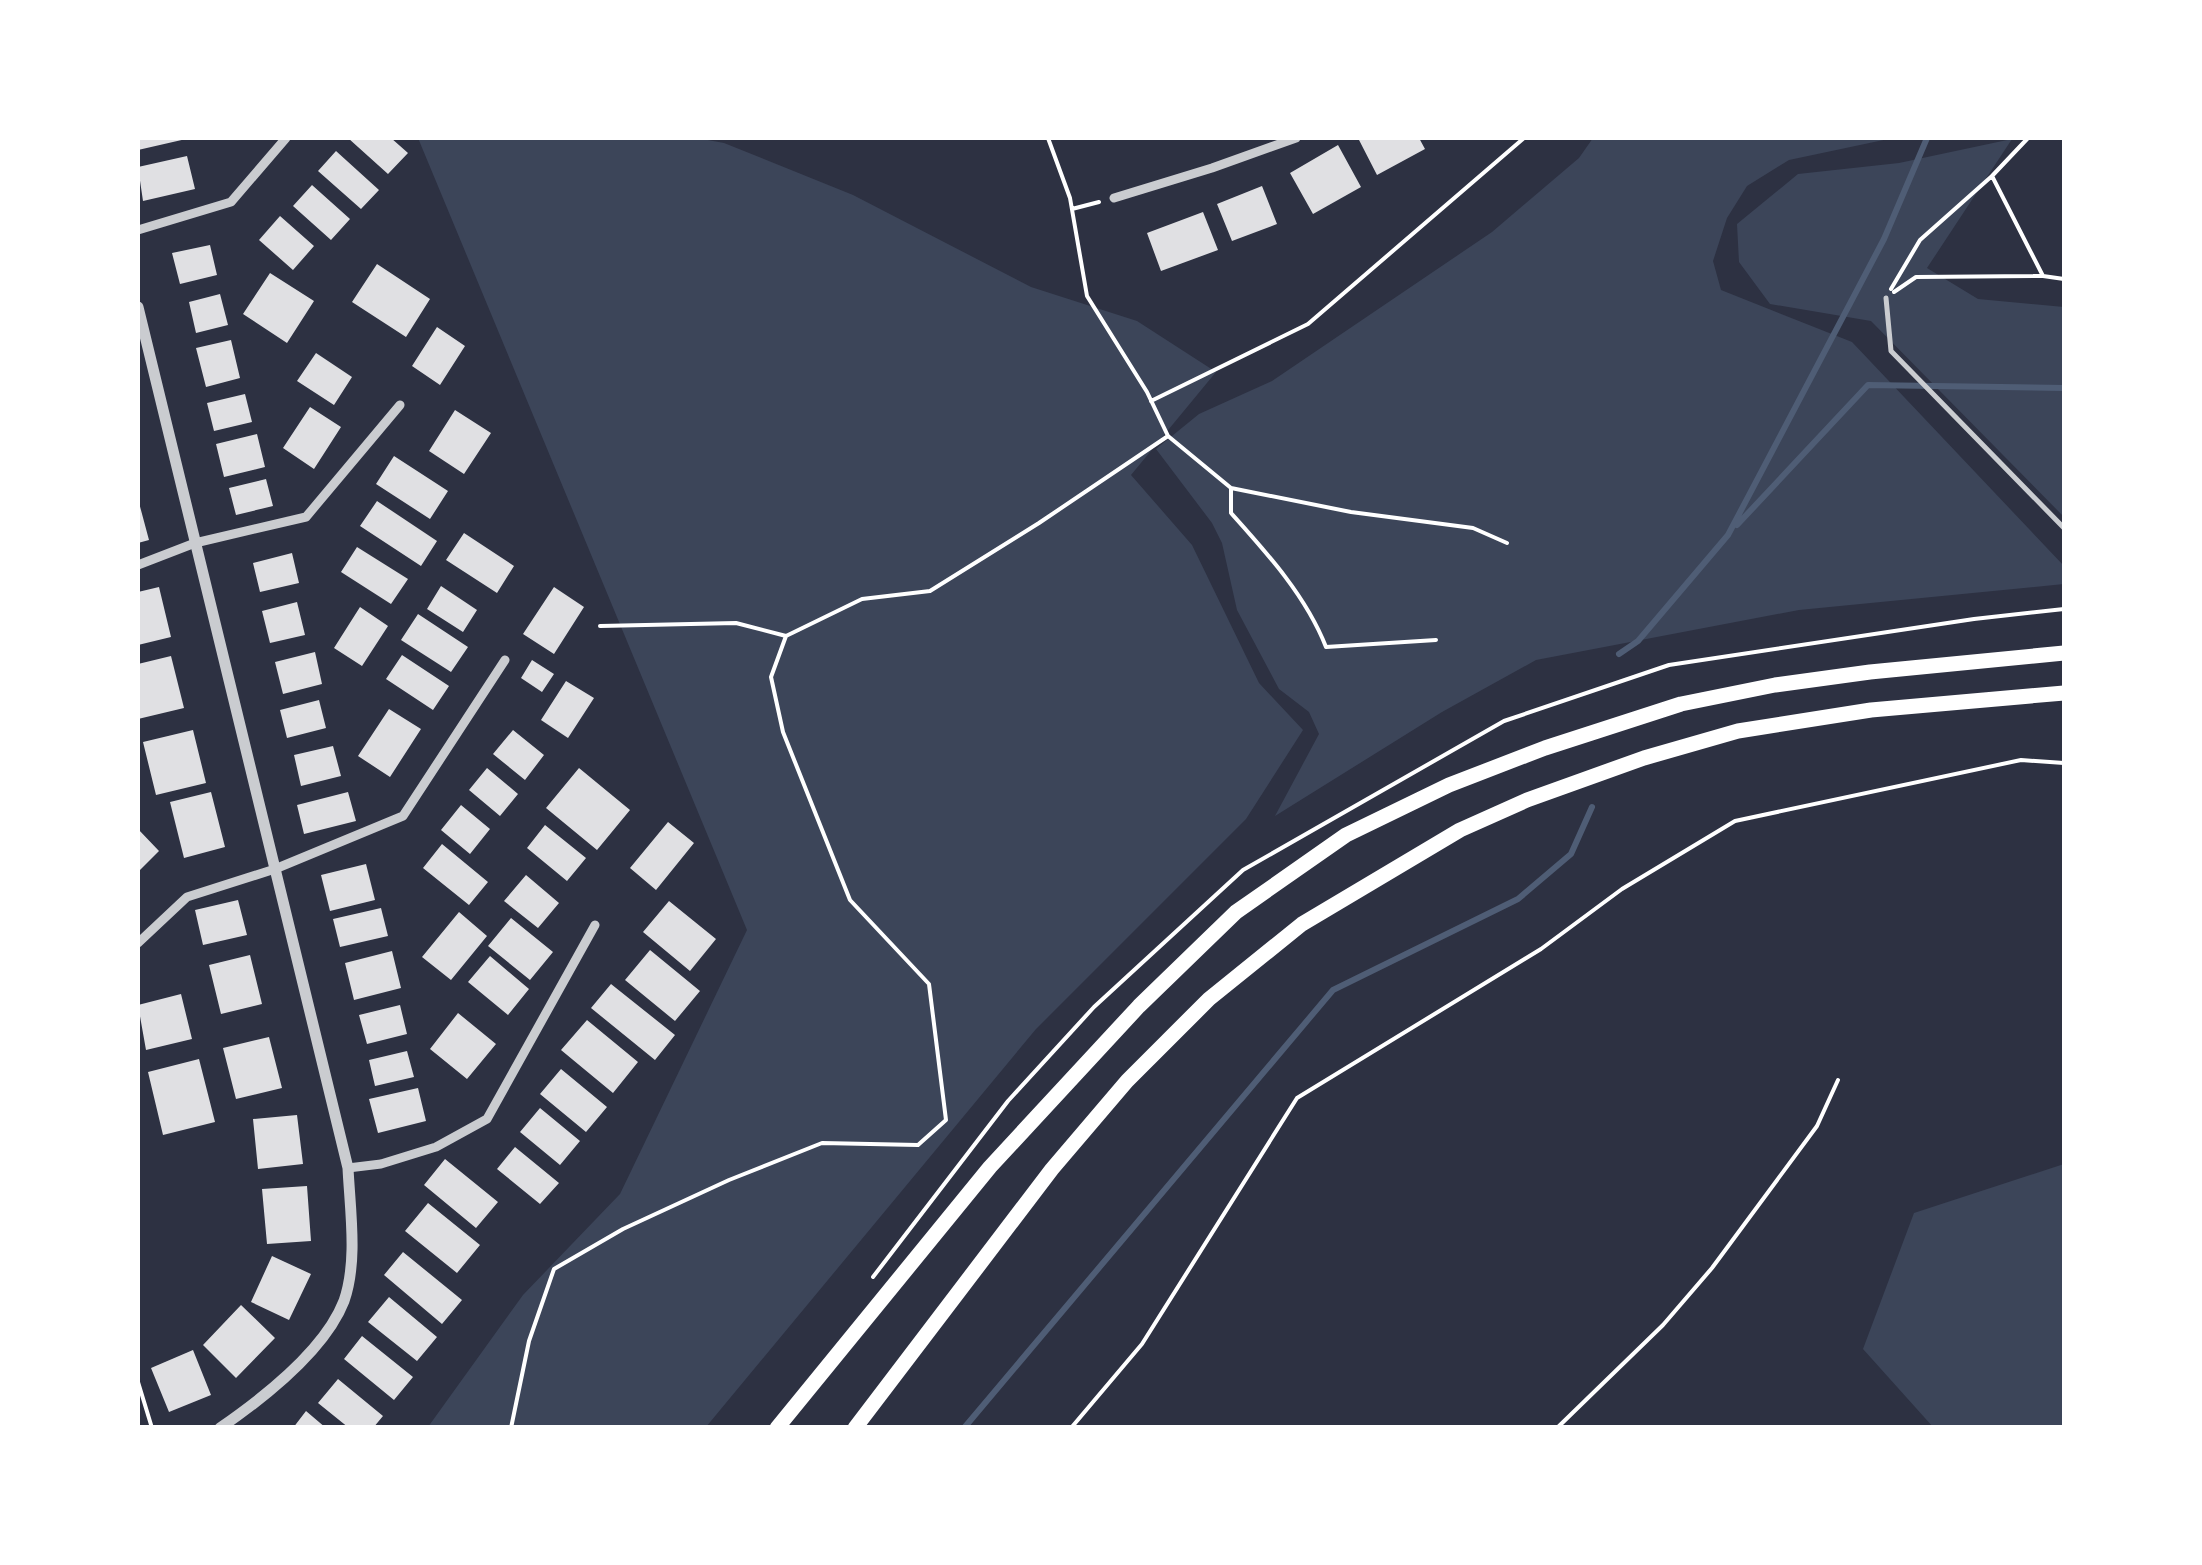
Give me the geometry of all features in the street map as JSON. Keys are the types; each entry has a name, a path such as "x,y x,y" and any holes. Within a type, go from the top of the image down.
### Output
{"highway":[{"path":"777,1428 990,1168 1138,1006 1236,912 1346,836 1513,760 1681,704 1813,680 2064,653"},
{"path":"855,1428 1052,1169 1127,1081 1209,1000 1302,924 1460,830 1526,800 1644,758 1738,731 1871,710 2064,693"}],"street":[{"path":"138,230 230,202 286,138"},
{"path":"1114,198 1296,138"},
{"path":"138,306 348,1168 351,1254 344,1301 320,1338 285,1379 220,1428"},
{"path":"138,565 196,544 306,518 400,405"},
{"path":"138,944 187,897 275,868 403,816 505,660"},
{"path":"348,1168 381,1164 436,1147 487,1120 595,926"}],"lane":[{"path":"1886,298 1891,352 2064,528"}],"path":[{"path":"1048,138 1072,210 1087,296 1168,436 1232,488 1351,512 1472,528 1507,543"},
{"path":"1151,401 1308,324 1524,138"},
{"path":"1886,298 1920,240 2028,138"},
{"path":"1992,176 2043,276"},
{"path":"1072,210 1114,198"},
{"path":"1886,298 1916,277 2043,276 2064,280"},
{"path":"600,626 736,623 786,636 862,598 930,591 1168,436"},
{"path":"1232,488 1231,513 1266,552 1316,622 1326,647 1436,640"},
{"path":"511,1428 529,1341 554,1269 623,1229 822,1143 918,1145 946,1120 929,984 850,900 783,732 771,677 786,636"},
{"path":"1071,1428 1142,1344 1297,1098 1541,949 1622,889 1735,821 2020,760 2064,763"},
{"path":"1557,1428 1662,1325 1712,1268 1817,1126 1838,1080"},
{"path":"138,1382 152,1428"}],"shaded area":[{"path":"418,138 697,138 724,143 853,195 1031,287 1137,321 1216,372 1131,475 1192,545 1259,683 1303,730 1246,819 1036,1029 706,1427 428,1427 523,1295 620,1194 747,930"},
{"path":"1593,138 1893,138 1789,160 1747,186 1727,218 1713,261 1721,290 1852,342 2064,566 2064,584 1799,610 1536,660 1442,712 1275,816 1319,734 1309,712 1279,689 1237,610 1222,543 1212,523 1156,449 1199,414 1272,381 1492,232 1579,158"},
{"path":"2012,139 1927,268 1978,299 2064,307 2064,517 1871,321 1770,304 1739,262 1737,224 1798,174 1899,163"},
{"path":"2064,1164 2064,1427 1933,1427 1863,1349 1914,1213"}],"building":[{"path":"138,138 186,138 186,139 138,150"},
{"path":"348,138 391,138 408,153 388,174"},
{"path":"1358,138 1419,138 1425,149 1377,175"},
{"path":"1338,145 1361,187 1313,214 1290,173"},
{"path":"336,151 379,190 361,209 318,171"},
{"path":"187,156 195,189 143,201 138,167"},
{"path":"312,185 350,219 331,240 293,206"},
{"path":"1262,186 1277,224 1232,241 1217,204"},
{"path":"1203,212 1218,250 1161,271 1147,233"},
{"path":"280,216 314,246 293,270 259,240"},
{"path":"210,245 217,275 180,284 172,253"},
{"path":"377,264 430,299 406,337 352,302"},
{"path":"270,273 314,301 287,343 243,314"},
{"path":"220,294 228,325 196,333 189,302"},
{"path":"437,327 465,346 440,385 412,366"},
{"path":"231,340 240,378 206,387 196,348"},
{"path":"316,353 352,377 334,405 297,381"},
{"path":"245,394 252,422 214,431 207,403"},
{"path":"310,407 341,427 314,469 283,448"},
{"path":"455,410 491,433 464,474 429,451"},
{"path":"257,434 265,467 224,477 216,444"},
{"path":"394,456 448,491 430,519 376,484"},
{"path":"266,479 273,506 236,515 229,488"},
{"path":"138,499 149,540 138,543"},
{"path":"377,501 437,541 421,566 360,526"},
{"path":"464,533 514,566 497,593 446,560"},
{"path":"357,547 408,579 391,604 341,572"},
{"path":"292,553 299,583 260,592 253,563"},
{"path":"441,586 477,610 463,632 427,609"},
{"path":"159,587 171,637 138,645 138,592"},
{"path":"554,587 584,607 554,654 523,634"},
{"path":"297,602 305,635 270,643 262,611"},
{"path":"360,607 388,626 362,666 334,648"},
{"path":"418,614 468,647 451,672 401,640"},
{"path":"315,652 322,684 283,694 275,662"},
{"path":"402,655 449,686 433,710 386,679"},
{"path":"171,656 184,708 138,719 138,664"},
{"path":"532,660 554,674 542,692 521,678"},
{"path":"566,681 594,698 568,738 541,720"},
{"path":"319,700 326,728 287,738 280,710"},
{"path":"389,709 421,729 390,777 358,756"},
{"path":"193,730 206,783 156,795 143,742"},
{"path":"513,730 544,755 525,780 493,754"},
{"path":"333,746 341,776 301,786 294,755"},
{"path":"487,768 518,794 500,816 469,790"},
{"path":"579,768 630,810 597,850 546,808"},
{"path":"211,792 225,847 184,858 170,802"},
{"path":"348,792 356,821 304,834 297,805"},
{"path":"461,805 490,829 470,854 441,830"},
{"path":"668,822 694,843 656,890 630,868"},
{"path":"545,825 586,858 567,881 527,848"},
{"path":"138,829 159,851 138,872"},
{"path":"442,844 488,882 469,905 423,868"},
{"path":"366,864 375,900 330,911 321,875"},
{"path":"526,875 559,903 538,928 504,901"},
{"path":"238,900 247,935 203,945 195,910"},
{"path":"669,901 716,939 690,971 643,932"},
{"path":"381,908 388,936 340,947 333,919"},
{"path":"459,912 487,936 451,980 422,957"},
{"path":"511,918 553,952 530,980 488,946"},
{"path":"650,950 700,991 675,1021 625,980"},
{"path":"392,951 401,988 354,1000 345,963"},
{"path":"250,955 262,1004 221,1014 209,965"},
{"path":"490,956 529,989 508,1015 468,982"},
{"path":"611,984 675,1035 655,1060 591,1008"},
{"path":"181,994 192,1039 146,1050 138,1005"},
{"path":"400,1005 407,1034 367,1044 359,1015"},
{"path":"458,1013 496,1044 467,1079 430,1049"},
{"path":"587,1020 638,1062 613,1093 561,1050"},
{"path":"269,1037 282,1088 236,1099 223,1048"},
{"path":"407,1051 414,1077 375,1086 369,1060"},
{"path":"199,1059 215,1122 163,1135 148,1072"},
{"path":"561,1069 607,1107 586,1132 540,1094"},
{"path":"418,1088 426,1121 378,1133 369,1099"},
{"path":"540,1108 580,1141 560,1165 520,1132"},
{"path":"297,1115 303,1164 258,1169 253,1119"},
{"path":"515,1147 559,1183 540,1204 497,1169"},
{"path":"445,1159 498,1202 476,1228 424,1185"},
{"path":"307,1186 311,1241 267,1244 262,1189"},
{"path":"428,1203 480,1245 457,1273 405,1231"},
{"path":"403,1252 462,1300 442,1324 384,1275"},
{"path":"272,1256 311,1274 289,1320 251,1302"},
{"path":"389,1297 437,1337 417,1361 368,1322"},
{"path":"241,1305 275,1338 236,1378 203,1345"},
{"path":"362,1336 413,1377 394,1400 344,1359"},
{"path":"193,1350 211,1395 169,1412 151,1368"},
{"path":"338,1379 383,1416 373,1428 349,1428 318,1403"},
{"path":"306,1411 326,1428 293,1428"}],"waterway":[{"path":"1619,654 1638,641 1728,535 1884,239 1927,138"},
{"path":"1737,525 1868,385 2064,388"},
{"path":"964,1428 1333,990 1518,899 1571,854 1592,807"}]}
